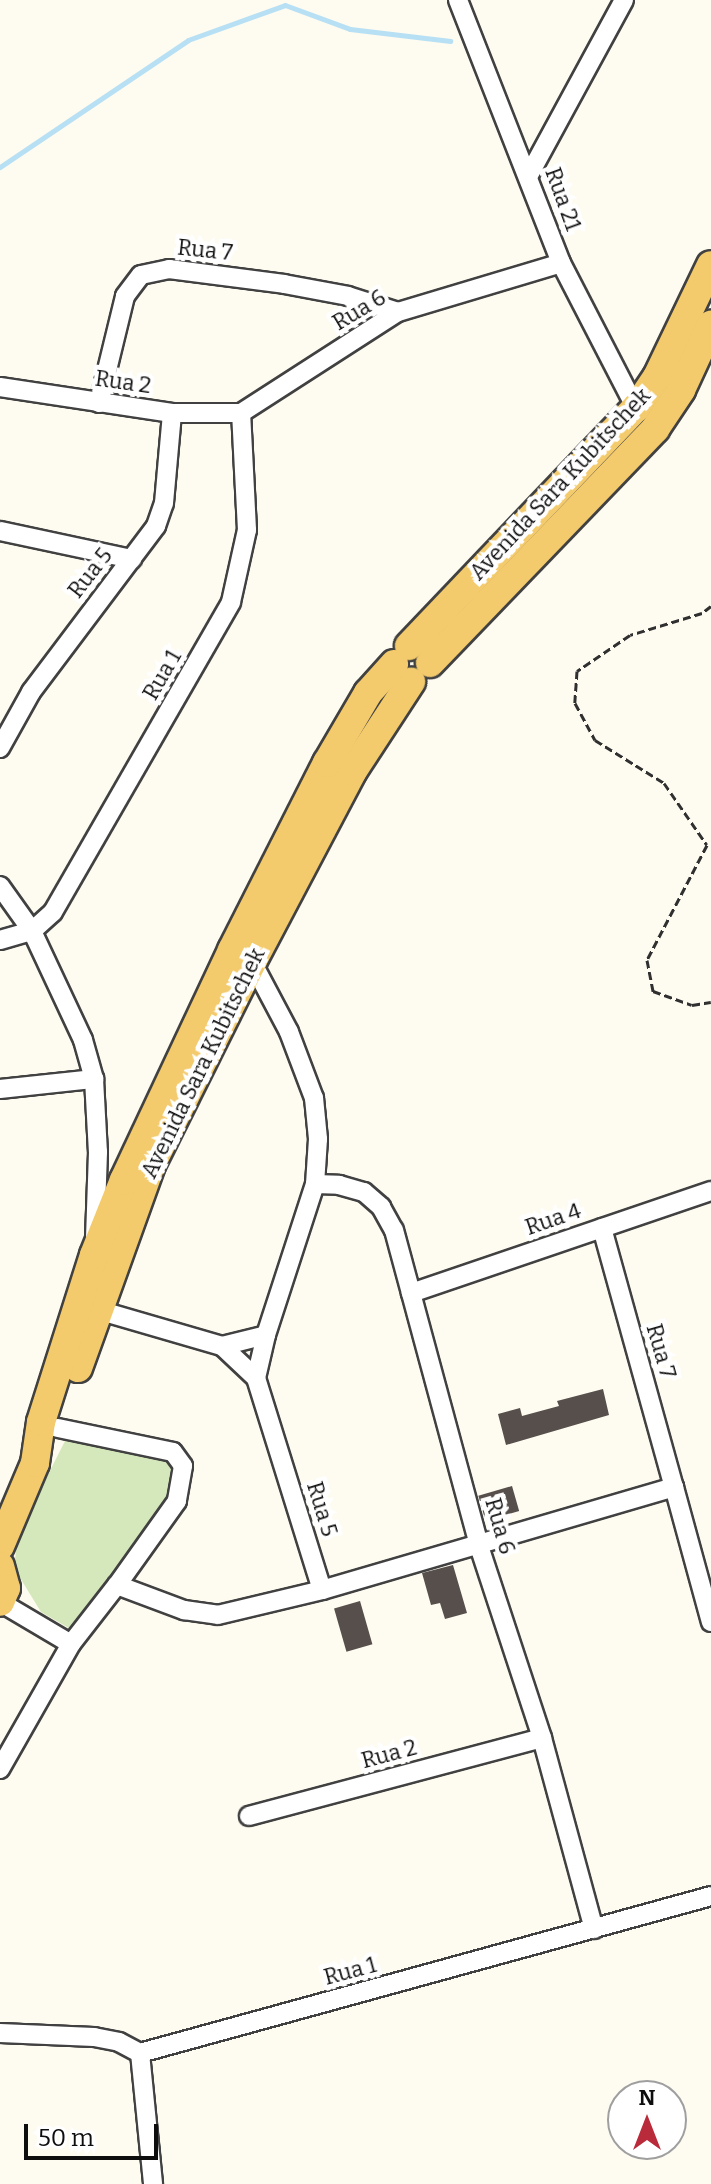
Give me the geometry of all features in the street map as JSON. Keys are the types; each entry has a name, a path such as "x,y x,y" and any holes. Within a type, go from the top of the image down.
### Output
{"main road":[{"name":"Avenida Sara Kubitschek","path":"88,1307 151,1165 252,962 411,664 636,408 657,377 711,265"},
{"name":"Avenida Sara Kubitschek","path":"35,1463 58,1428 88,1307 94,1255 124,1180 232,950 306,803 368,693 411,664 655,429 681,390 711,325"},
{"path":"0,1546 35,1463 41,1422 88,1307"},
{"path":"0,1566 6,1588 0,1602"}],"street":[{"name":"Rua 21","path":"458,0 561,263 636,408"},
{"path":"529,175 624,0"},
{"name":"Rua 6","path":"241,413 398,312 561,263"},
{"name":"Rua 7","path":"99,403 125,296 141,275 169,269 284,284 348,296 398,312"},
{"name":"Rua 2","path":"0,387 172,413 241,413"},
{"name":"Rua 5","path":"0,748 31,692 156,526 164,503 172,413"},
{"name":"Rua 1","path":"32,931 53,912 231,602 247,530 241,413"},
{"path":"0,531 132,559"},
{"path":"0,886 32,931 83,1040 94,1079 98,1152 94,1255"},
{"path":"0,940 32,931"},
{"path":"252,962 294,1043 314,1098 318,1139 315,1184 266,1335 256,1378"},
{"path":"0,1089 94,1079"},
{"name":"Rua 6","path":"315,1184 339,1185 364,1192 381,1207 394,1230 479,1546 542,1738 594,1929"},
{"name":"Rua 4","path":"411,1293 711,1191"},
{"name":"Rua 7","path":"602,1228 674,1487"},
{"path":"88,1307 222,1346 256,1378"},
{"path":"222,1346 266,1335"},
{"name":"Rua 5","path":"256,1378 322,1590"},
{"path":"0,1769 71,1644 177,1501 183,1466 173,1452 58,1428"},
{"path":"117,1585 184,1610 218,1615 322,1590 479,1546 674,1487 711,1622"},
{"path":"0,1602 71,1644"},
{"name":"Rua 2","path":"249,1816 542,1738"},
{"name":"Rua 1","path":"140,2053 711,1896"},
{"path":"0,2033 94,2037 119,2042 140,2053 153,2184"}],"path":[{"path":"711,606 702,613 630,635 577,671 575,703 595,740 664,783 707,845 647,960 653,991 692,1005 711,1002"}],"green space":[{"path":"66,1439 171,1460 174,1492 74,1631 41,1612 14,1568 18,1534"}],"building":[{"path":"603,1389 609,1415 506,1445 498,1414 520,1408 522,1416 559,1406 557,1401"},
{"path":"512,1486 519,1511 486,1521 478,1496"},
{"path":"453,1565 467,1613 445,1619 440,1603 431,1605 422,1573"},
{"path":"360,1601 372,1644 346,1652 334,1608"}],"waterway":[{"path":"0,167 188,40 285,5 350,29 450,41"}]}
